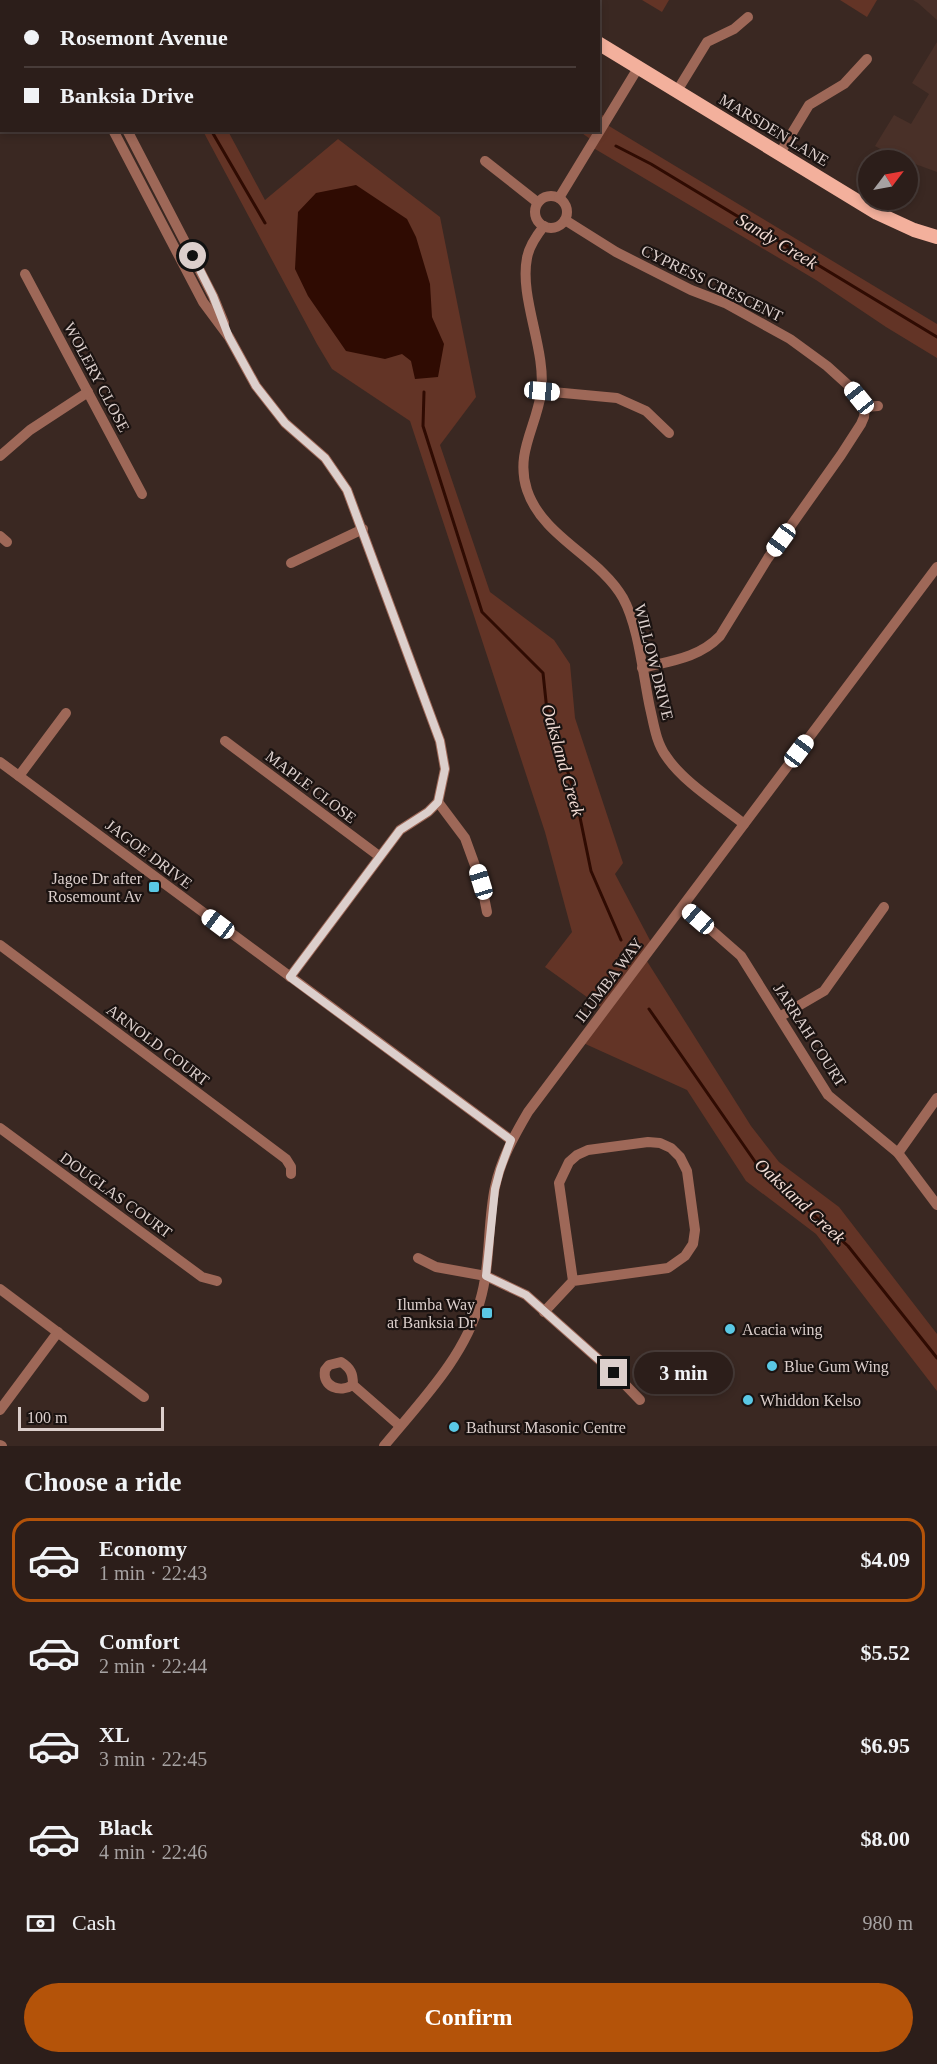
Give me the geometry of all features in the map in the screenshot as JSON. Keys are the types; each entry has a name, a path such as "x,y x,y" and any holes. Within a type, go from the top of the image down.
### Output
{"main road":[{"name":"MARSDEN LANE","path":"600,44 877,213 914,230 937,237"}],"street":[{"path":"677,91 707,42 730,32 748,17"},
{"path":"780,153 809,105 844,84 867,59"},
{"path":"600,131 638,68"},
{"path":"114,132 203,302 229,337"},
{"path":"128,132 213,296 229,337 256,386 285,423 325,458 347,490 440,741 445,769 438,802 428,812 400,830 290,977"},
{"path":"559,198 599,132"},
{"path":"484,161 537,202"},
{"path":"548,195 559,198 566,208 565,220 555,227 544,226 535,216 537,202 548,195"},
{"name":"CYPRESS CRESCENT","path":"565,220 616,252 691,290 725,303 790,339 848,385 865,407"},
{"name":"WILLOW DRIVE","path":"544,226 533,240 525,271 542,371 542,391 537,416 525,446 523,462 526,488 538,513 608,580 623,599 632,622 656,733 665,755 677,770 744,824"},
{"name":"WOLERY CLOSE","path":"25,274 142,494"},
{"path":"542,391 617,398 646,411 669,433"},
{"path":"0,456 30,430 88,392"},
{"path":"642,668 692,656 710,646 720,636 768,558 861,424 865,407 878,405"},
{"path":"291,563 363,529"},
{"name":"ILUMBA WAY","path":"384,1446 438,1380 466,1338 480,1303 486,1276 495,1189 500,1170 511,1140 528,1112 937,567"},
{"path":"19,776 66,713"},
{"name":"MAPLE CLOSE","path":"225,741 379,856"},
{"name":"JAGOE DRIVE","path":"0,762 511,1140"},
{"path":"438,802 465,838 481,882 488,912"},
{"name":"JARRAH COURT","path":"684,906 741,956 828,1095 897,1153 937,1205"},
{"path":"781,1017 824,991 884,907"},
{"name":"ARNOLD COURT","path":"0,945 286,1159 291,1167 291,1174"},
{"path":"897,1153 937,1098"},
{"name":"DOUGLAS COURT","path":"0,1128 202,1277 217,1281"},
{"path":"544,1312 573,1281 668,1268 686,1256 693,1244 695,1230 687,1171 680,1156 671,1148 660,1143 648,1142 588,1150 568,1162 559,1183 573,1281"},
{"path":"418,1258 436,1267 486,1276 526,1295 614,1373 640,1400"},
{"path":"0,1289 144,1397"},
{"path":"0,1410 58,1332"},
{"path":"353,1385 400,1426"}],"shaded area":[{"path":"642,0 669,0 662,12"},
{"path":"840,0 877,0 867,17"},
{"path":"913,0 937,0 937,20 918,3"},
{"path":"937,42 937,172 918,165 918,150 882,150 875,146 894,115 911,124 929,94 912,83"},
{"path":"600,114 607,118 604,123 937,324 937,358 816,280 590,146 593,141 580,132 600,132"},
{"path":"204,132 229,132 265,200 338,139 440,217 476,397 440,445 490,592 554,640 570,664 575,718 623,863 615,874 653,946 645,958 751,1126 779,1162 839,1207 937,1334 937,1391 816,1234 746,1181 687,1090 581,1042 605,1010 545,967 572,932 545,832 410,421 332,369"},
{"path":"356,185 407,219 416,237 430,284 432,317 444,344 438,377 415,379 411,361 402,354 385,359 346,351 308,296 295,269 298,212 316,193"}],"waterway":[{"name":"Oaksland Creek","path":"212,132 265,223"},
{"name":"Sandy Creek","path":"616,146 651,164 937,337"},
{"name":"Oaksland Creek","path":"424,392 423,426 482,612 543,673 547,711 575,793 591,871 621,940"},
{"name":"Oaksland Creek","path":"649,1009 756,1163 848,1246 937,1358"}],"place":[{"name":"Jagoe Dr after Rosemount Av","path":"154,887"},
{"name":"Ilumba Way at Banksia Dr","path":"487,1313"},
{"name":"Acacia wing","path":"730,1329"},
{"name":"Blue Gum Wing","path":"772,1366"},
{"name":"Whiddon Kelso","path":"748,1400"},
{"name":"Bathurst Masonic Centre","path":"454,1427"}],"route":[{"path":"193,256 213,296 229,337 256,386 285,423 325,458 347,490 440,741 445,769 438,802 428,812 400,830 290,977 511,1140 495,1189 486,1276 526,1295 614,1373"}]}
